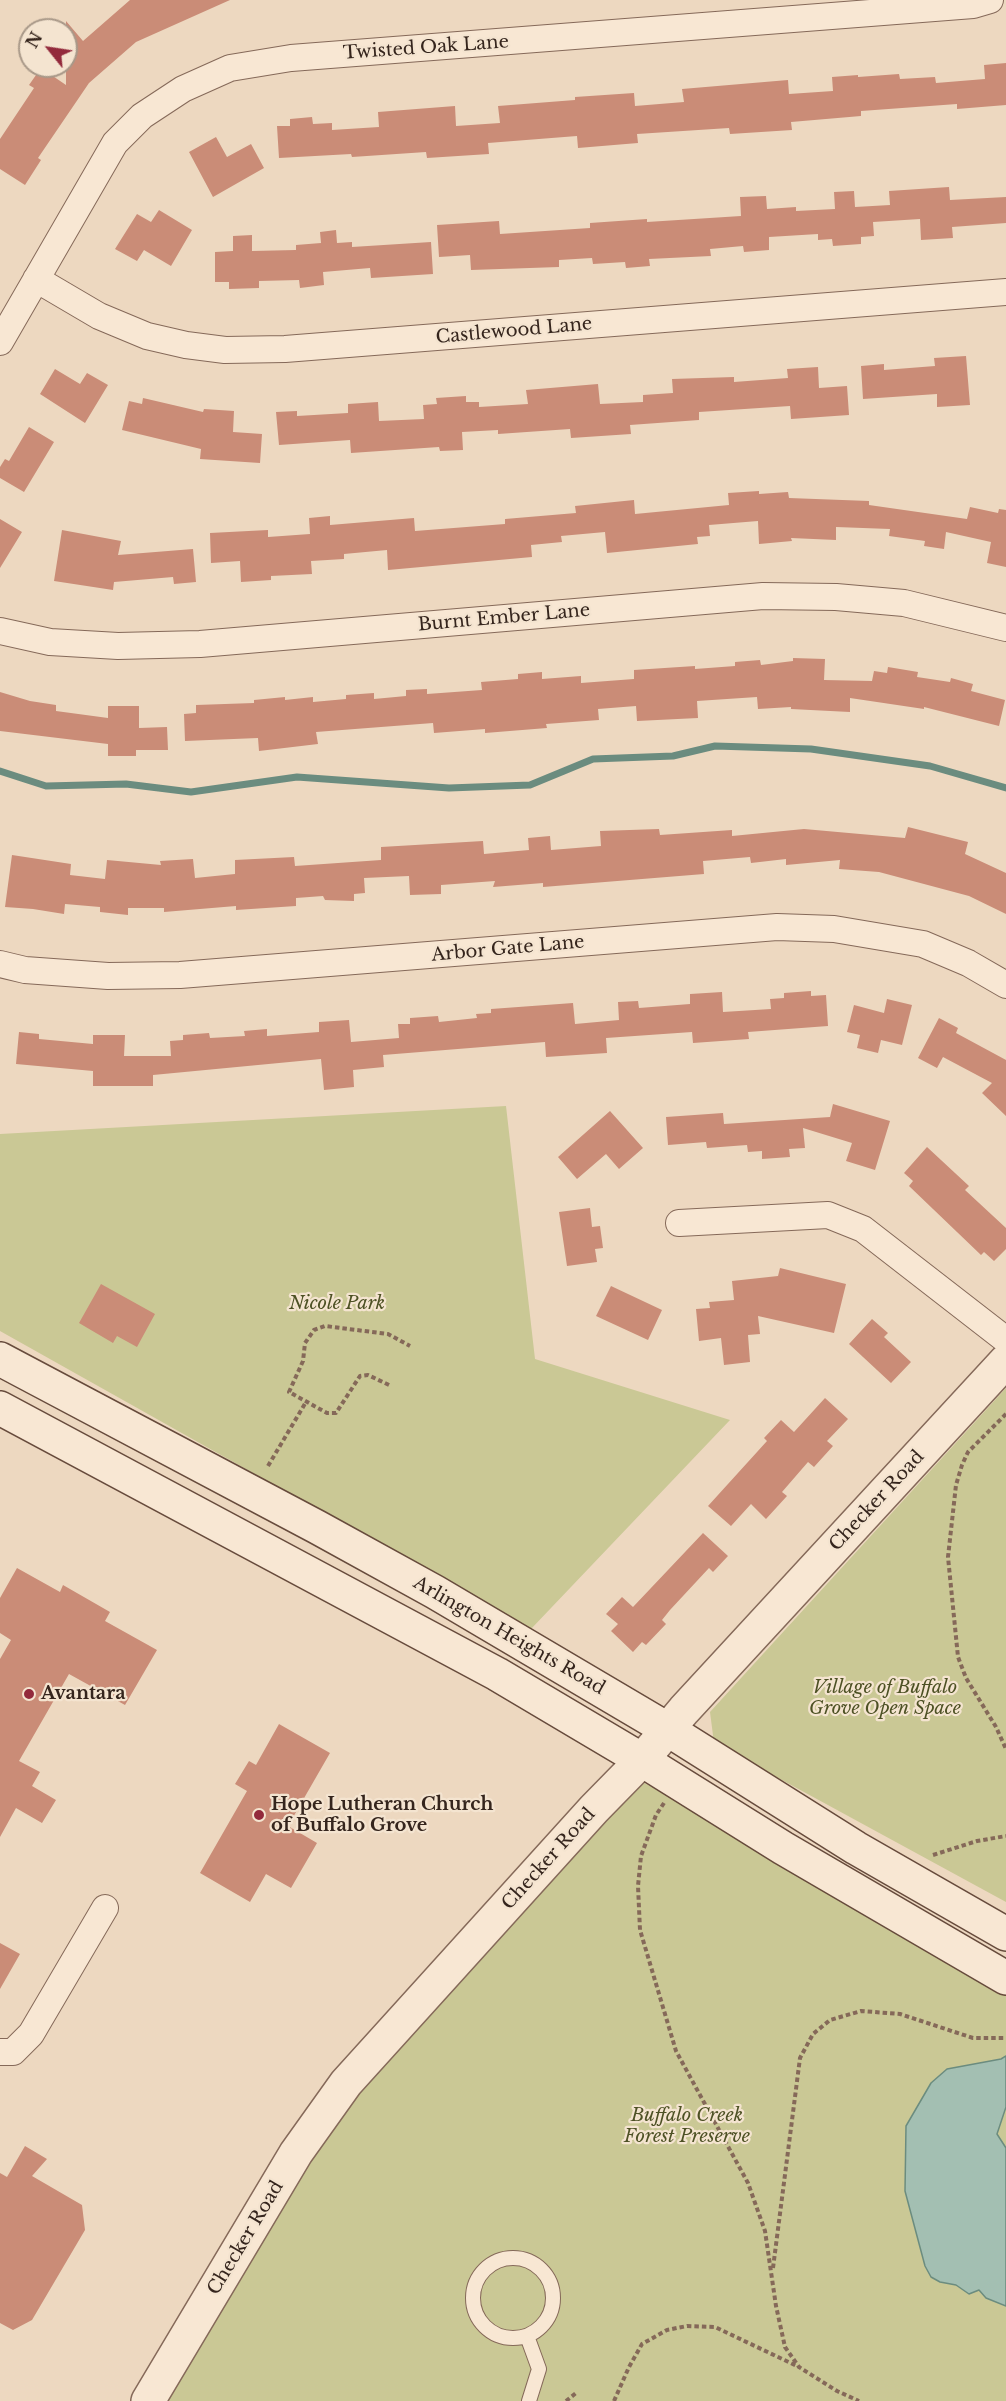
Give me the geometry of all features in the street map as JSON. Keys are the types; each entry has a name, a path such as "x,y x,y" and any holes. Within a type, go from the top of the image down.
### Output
{"main road":[{"name":"Arlington Heights Road","path":"0,1359 357,1549 542,1654 667,1729 856,1848 1006,1934"},
{"name":"Checker Road","path":"148,2401 296,2153 346,2083 594,1809 642,1760 667,1729 1006,1362"},
{"path":"0,1408 497,1674 642,1760 783,1848 1006,1978"}],"street":[{"name":"Twisted Oak Lane","path":"0,342 115,142 142,116 177,93 230,68 291,58 866,7 973,5 990,0"},
{"name":"Castlewood Lane","path":"36,279 99,316 147,336 186,345 225,350 285,349 1006,292"},
{"name":"Burnt Ember Lane","path":"0,631 50,642 118,646 200,644 764,596 836,597 904,603 1006,628"},
{"name":"Arbor Gate Lane","path":"0,964 25,970 108,976 180,975 777,927 834,929 923,945 968,963 1006,985"},
{"path":"679,1223 828,1215 863,1228 1006,1340"},
{"path":"0,2052 13,2052 31,2034 105,1908"}],"lane":[{"path":"506,2258 532,2261 542,2269 552,2287 553,2307 548,2319 539,2329 527,2336 515,2338 493,2333 477,2316 473,2304 473,2292 483,2271 493,2262 506,2258"},
{"path":"527,2336 539,2369 529,2401"}],"path":[{"path":"389,1385 368,1375 360,1376 336,1413 327,1413 289,1392 303,1361 305,1343 314,1330 325,1326 388,1334 410,1346"},
{"path":"268,1466 306,1402"},
{"path":"1006,1414 968,1452 962,1466 956,1485 948,1557 958,1657 966,1678 996,1727 1006,1749"},
{"path":"666,1799 656,1815 641,1856 638,1886 640,1930 676,2051 748,2183 765,2231 776,2306 785,2347 800,2367"},
{"path":"933,1855 977,1841 1006,1836"},
{"path":"773,2274 800,2058 813,2034 830,2020 861,2011 900,2014 973,2038 1006,2038"},
{"path":"614,2401 642,2344 667,2330 687,2326 715,2326 800,2367 837,2391 859,2401"},
{"path":"566,2401 576,2393"}],"green space":[{"name":"Nicole Park","path":"506,1106 535,1359 730,1420 531,1629 0,1331 0,1134"},
{"name":"Village of Buffalo Grove Open Space","path":"1006,1388 1006,1902 714,1743 710,1712"},
{"name":"Buffalo Creek Forest Preserve","path":"644,1783 690,1806 909,1941 1006,1996 1006,2401 160,2401 324,2130 560,1859"}],"shaded area":[{"path":"1006,2056 1006,2107 997,2134 1006,2148 1006,2306 986,2298 979,2290 969,2294 956,2285 940,2282 931,2277 925,2266 905,2191 906,2126 931,2083 947,2069 1001,2059"}],"building":[{"path":"130,0 230,0 136,42 89,83 38,158 41,160 25,185 0,169 0,139 34,88 29,85 34,78 56,78 66,85 66,78 78,78 78,35 83,41"},
{"path":"1006,63 1006,105 957,109 957,104 861,111 861,116 791,122 792,130 730,134 729,128 637,134 638,143 578,148 577,136 488,143 489,154 427,158 426,152 352,157 351,154 279,158 277,126 290,126 290,119 312,117 313,124 332,123 332,130 379,127 378,112 455,106 456,126 500,123 498,106 634,93 635,106 684,102 682,89 788,80 789,94 833,91 832,77 858,75 858,77 899,74 900,79 935,77 936,83 985,79 984,65"},
{"path":"216,137 227,157 251,144 264,168 213,197 189,152"},
{"path":"949,187 950,200 1006,197 1006,223 952,227 953,238 921,240 920,219 873,222 874,236 861,237 861,244 833,246 832,239 818,240 818,234 769,237 769,250 744,252 743,246 710,249 711,256 649,259 650,266 626,268 625,262 593,264 592,258 559,260 559,267 471,270 470,255 439,257 437,225 499,221 500,234 590,228 590,223 741,216 740,197 766,196 767,209 796,207 796,211 835,209 834,192 854,191 855,207 890,205 889,191"},
{"path":"159,210 192,230 171,266 144,250 137,261 115,249 137,214 151,222"},
{"path":"336,230 337,243 352,242 352,247 431,242 433,274 371,278 370,268 323,272 324,285 300,288 299,280 259,281 259,288 229,289 229,282 215,282 215,252 233,251 233,236 252,235 252,251 296,250 296,245 321,243 320,232"},
{"path":"966,356 970,405 937,407 937,394 863,399 861,366 884,364 884,370 935,366 934,358"},
{"path":"818,367 819,388 847,386 849,415 791,419 790,406 699,412 699,420 630,425 631,434 571,438 570,429 498,434 498,430 462,432 463,450 440,451 439,447 351,453 350,440 279,445 276,412 297,411 297,416 348,413 348,404 378,402 379,421 424,419 423,405 437,404 436,398 466,396 466,402 479,402 479,407 528,404 526,390 598,384 600,404 643,402 643,395 673,393 672,379 734,377 734,382 788,378 787,369"},
{"path":"55,369 80,384 87,373 108,385 85,423 40,394"},
{"path":"143,398 203,412 204,409 234,411 233,432 262,434 260,463 200,459 201,449 122,430 129,401 142,404"},
{"path":"29,427 54,442 24,492 0,478 0,467 5,459 9,461"},
{"path":"759,491 759,494 788,492 789,498 869,501 869,505 967,519 970,507 998,513 999,509 1006,510 1006,567 987,563 991,542 946,532 944,549 924,546 925,541 889,536 890,529 836,527 836,540 791,538 792,541 759,544 758,521 709,525 710,536 697,537 698,544 607,553 605,532 561,536 562,542 531,545 532,557 388,570 387,550 344,554 344,559 311,561 312,574 271,576 271,580 241,582 240,561 211,563 210,533 268,530 268,537 310,534 309,518 330,516 330,525 414,518 415,531 505,524 505,519 576,513 575,506 634,500 635,514 729,505 728,493"},
{"path":"0,519 22,532 0,568"},
{"path":"62,530 121,541 118,555 193,549 196,582 174,584 173,577 114,582 113,590 54,581"},
{"path":"793,658 825,659 824,680 872,681 874,671 887,673 888,667 918,672 917,677 950,682 951,678 973,684 971,691 1005,700 999,726 924,707 924,709 850,698 850,712 791,709 791,707 758,709 757,697 697,701 698,718 637,721 636,706 598,709 599,720 546,724 547,728 485,733 485,729 434,733 433,723 316,732 318,744 259,751 258,738 185,741 184,714 196,713 196,705 254,703 254,700 285,697 285,700 313,697 313,702 346,699 346,695 374,693 374,699 406,696 406,690 427,689 427,694 482,690 481,682 518,679 518,674 542,672 542,679 581,676 581,683 634,679 634,670 735,666 735,662 760,660 761,665 793,661"},
{"path":"0,692 30,701 56,705 56,711 108,718 108,706 139,706 139,728 167,727 168,750 136,750 136,756 108,756 108,744 0,731"},
{"path":"908,827 968,842 965,854 1006,873 1006,914 969,896 879,872 839,869 840,860 786,865 786,859 751,863 750,857 703,861 704,874 543,887 543,883 493,887 495,881 441,885 441,894 410,895 409,876 364,878 365,893 354,894 354,901 325,900 323,896 296,898 296,906 236,910 236,906 164,912 164,908 128,908 128,915 100,912 100,907 65,904 64,914 5,907 12,855 71,864 70,875 105,879 107,860 161,865 160,861 193,859 195,878 235,874 235,860 294,857 295,866 381,860 381,847 483,841 484,854 529,850 528,838 550,836 551,850 601,846 600,831 659,829 660,835 732,830 732,836 804,829 905,838"},
{"path":"811,991 811,996 826,995 828,1026 748,1032 749,1039 693,1043 692,1032 606,1038 607,1053 546,1057 545,1042 383,1055 384,1067 353,1070 354,1087 324,1090 321,1059 153,1075 153,1086 93,1086 93,1071 16,1064 19,1032 39,1034 39,1039 93,1044 93,1035 125,1035 124,1056 171,1056 170,1041 183,1040 183,1035 209,1033 210,1038 245,1036 244,1031 267,1029 267,1036 319,1032 319,1022 349,1020 351,1042 399,1038 398,1024 410,1024 410,1018 438,1016 439,1022 477,1018 476,1014 491,1013 491,1009 573,1003 575,1024 619,1020 618,1002 638,1001 639,1008 690,1004 690,994 722,992 723,1012 771,1009 770,999 784,998 784,993"},
{"path":"887,999 912,1005 902,1045 881,1040 878,1053 857,1048 860,1035 847,1032 854,1005 884,1013"},
{"path":"939,1018 958,1028 956,1033 1006,1060 1006,1116 982,1093 992,1083 943,1057 937,1068 918,1058"},
{"path":"833,1104 890,1121 875,1170 846,1161 852,1143 803,1128 805,1148 789,1149 790,1157 762,1159 762,1151 748,1152 747,1145 707,1148 706,1142 668,1145 666,1117 723,1113 724,1124 830,1117"},
{"path":"610,1111 643,1148 619,1169 606,1154 577,1179 558,1157"},
{"path":"927,1147 969,1186 965,1190 1006,1228 1006,1249 994,1261 984,1252 981,1255 909,1186 913,1181 904,1173"},
{"path":"590,1208 592,1227 600,1226 603,1248 595,1249 597,1262 567,1266 559,1212"},
{"path":"780,1268 846,1284 834,1333 758,1316 760,1334 748,1335 750,1362 724,1365 721,1338 699,1341 696,1309 710,1308 709,1302 734,1300 732,1281 778,1276"},
{"path":"101,1284 155,1314 137,1347 117,1336 113,1343 79,1323"},
{"path":"611,1286 662,1310 648,1340 596,1316"},
{"path":"872,1319 888,1333 884,1337 911,1362 891,1383 849,1344"},
{"path":"825,1398 848,1419 827,1441 833,1446 814,1467 808,1462 782,1492 787,1496 766,1519 751,1504 731,1526 708,1506 767,1441 764,1438 781,1420 794,1432"},
{"path":"703,1533 728,1556 713,1572 709,1568 662,1620 666,1624 646,1645 642,1642 633,1652 611,1631 618,1624 606,1614 622,1597 633,1607"},
{"name":"Avantara","path":"17,1568 60,1592 63,1585 110,1612 105,1621 157,1650 125,1705 69,1674 19,1761 40,1772 32,1786 56,1800 42,1823 16,1808 0,1837 0,1659 11,1640 0,1633 0,1598"},
{"name":"Hope Lutheran Church of Buffalo Grove","path":"279,1724 330,1753 288,1826 317,1843 291,1888 266,1874 250,1902 200,1873 247,1791 235,1784 249,1761 256,1765"},
{"path":"0,1943 20,1954 0,1989"},
{"path":"25,2146 47,2159 32,2176 82,2205 85,2230 32,2320 13,2330 0,2323 0,2173 7,2177"}],"waterway":[{"path":"0,771 46,786 126,784 191,792 297,777 449,788 530,785 593,759 673,756 715,746 811,749 930,766 1006,788"}],"place":[{"name":"Avantara","path":"29,1694"},
{"name":"Hope Lutheran Church of Buffalo Grove","path":"259,1815"}]}
